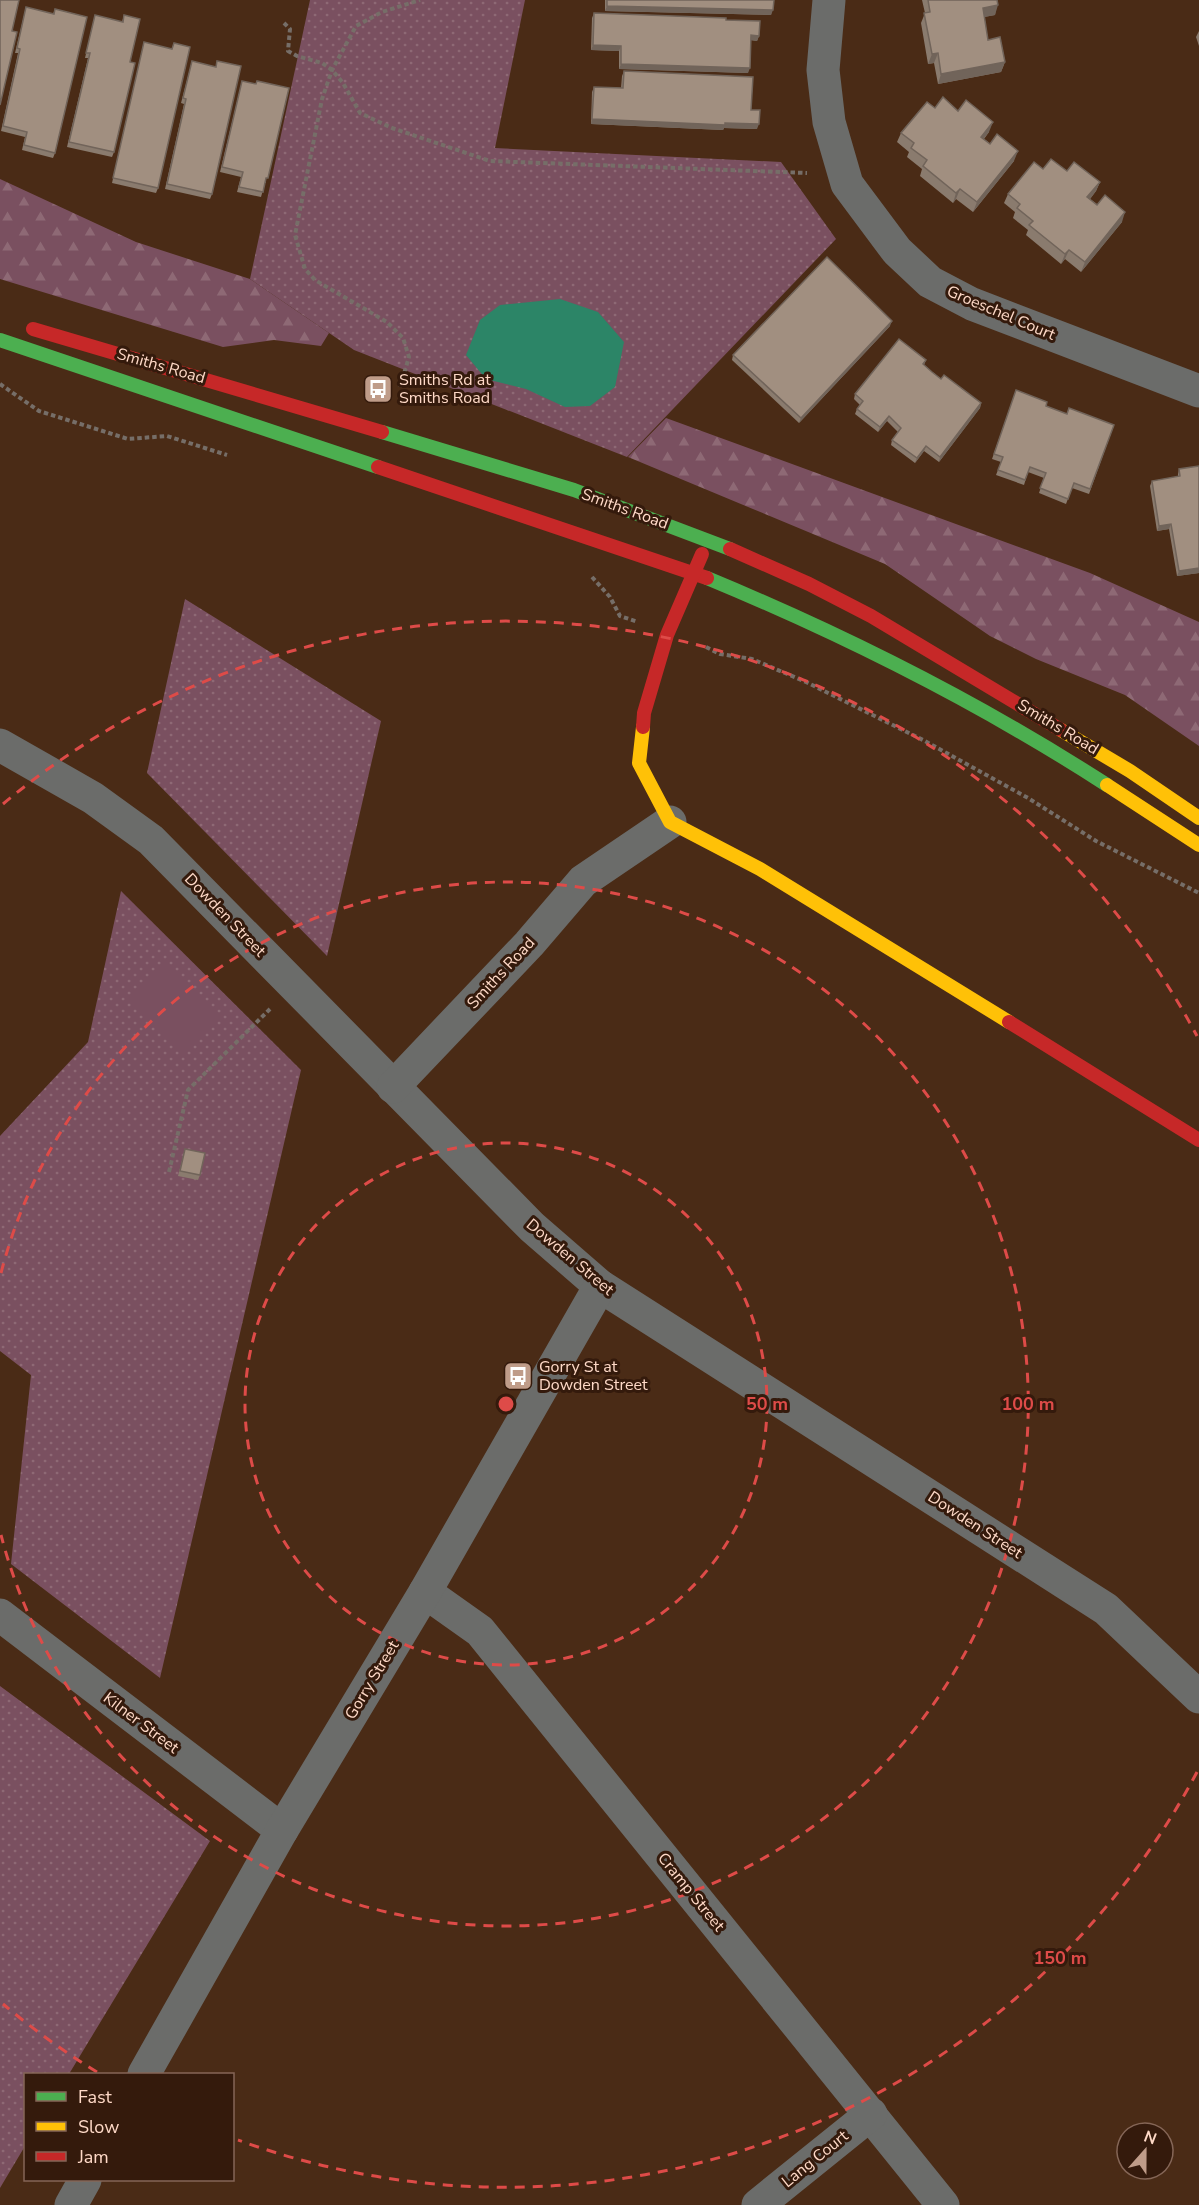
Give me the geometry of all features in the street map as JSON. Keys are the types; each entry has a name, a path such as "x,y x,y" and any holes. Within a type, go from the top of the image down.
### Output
{"street":[{"name":"Groeschel Court","path":"829,0 823,70 829,123 847,184 897,251 930,282 972,304 1199,391"},
{"name":"Smiths Road","path":"22,326 295,405 574,490 709,540 809,584 871,616 1130,771 1199,818"},
{"name":"Smiths Road","path":"0,340 693,572 770,604 893,663 1014,727 1118,791 1199,845"},
{"path":"709,540 667,635 644,713 639,763 670,822 760,869 1199,1140"},
{"name":"Dowden Street","path":"0,745 93,798 152,840 532,1227 600,1286 1106,1609 1199,1697"},
{"name":"Smiths Road","path":"393,1087 529,944 583,881 670,822"},
{"name":"Gorry Street","path":"145,2073 282,1830 425,1592 600,1286"},
{"name":"Cramp Street","path":"425,1592 480,1631 943,2205"},
{"name":"Kilner Street","path":"0,1615 282,1830"},
{"name":"Lang Court","path":"759,2205 871,2114"},
{"path":"71,2205 84,2181"}],"path":[{"path":"400,387 409,357 403,338 387,322 315,280 305,269 295,235 322,99 332,70 356,26 382,12 420,0"},
{"path":"284,23 290,29 288,51 322,63 332,70 343,83 360,112 392,128 490,161 804,172 813,176"},
{"path":"0,384 39,411 128,439 167,436 233,457"},
{"path":"588,574 597,580 610,597 620,616 638,622"},
{"path":"706,647 720,654 752,659 817,687 923,740 1028,798 1096,841 1199,893"},
{"path":"169,1172 188,1090 294,985"}],"green space":[{"path":"310,0 525,0 495,148 781,162 836,239 627,457 354,350 250,279"},
{"path":"0,179 136,242 250,279 329,333 321,346 274,340 223,347 0,279"},
{"path":"666,418 1090,573 1199,622 1199,746 1125,695 1036,659 990,636 885,564 628,457"},
{"path":"185,599 381,721 327,956 147,773"},
{"path":"121,891 301,1070 160,1678 11,1564 31,1375 0,1351 0,1136 88,1042"},
{"path":"164,964 219,1019 183,1055 128,1000"},
{"path":"0,1686 210,1841 70,2073 24,2073 24,2148 0,2188"}],"shaded area":[{"path":"560,299 598,312 624,342 615,387 590,406 565,407 526,389 486,379 466,355 480,320 500,305"}],"building":[{"path":"0,0 19,0 12,31 17,32 0,105"},
{"path":"607,0 774,0 773,10 607,6"},
{"path":"928,0 997,0 998,5 983,8 988,40 1000,37 1005,62 941,74 938,53 932,54 924,13 930,12"},
{"path":"26,7 54,14 55,9 87,17 55,153 24,145 27,132 3,126 20,49 17,48"},
{"path":"594,13 760,21 759,36 751,35 750,68 621,64 621,46 593,45"},
{"path":"95,15 123,22 124,15 140,19 130,62 135,63 114,152 69,142 90,53 86,53"},
{"path":"144,42 172,49 174,43 190,47 158,188 113,178"},
{"path":"192,61 216,67 217,61 241,66 212,194 167,184"},
{"path":"624,71 753,77 751,110 760,110 759,124 725,123 725,125 592,119 594,87 623,88"},
{"path":"242,81 256,84 257,81 289,88 263,192 239,187 243,172 222,167"},
{"path":"943,97 958,111 966,100 993,122 981,137 990,144 997,134 1018,151 977,202 960,189 956,193 923,166 927,160 911,148 914,143 901,133 927,102 935,108"},
{"path":"1051,159 1067,171 1074,162 1100,182 1087,197 1097,205 1105,195 1125,212 1085,262 1069,250 1065,254 1029,225 1033,221 1017,208 1020,204 1008,194 1034,162 1043,169"},
{"path":"827,257 892,321 801,418 733,355"},
{"path":"899,339 926,360 923,364 932,372 941,379 944,375 981,403 940,457 926,446 917,458 892,440 901,428 889,416 880,427 857,409 863,401 855,394"},
{"path":"1016,390 1047,402 1046,406 1067,414 1069,408 1114,425 1090,489 1074,483 1068,499 1040,488 1046,473 1030,467 1025,480 998,470 1003,457 994,454"},
{"path":"1199,466 1199,568 1179,571 1171,524 1159,526 1152,481 1180,476 1179,469"},
{"path":"185,1149 205,1153 200,1175 180,1171"}],"traffic: fast":[{"path":"0,340 378,467"},
{"path":"382,432 574,490 730,549"},
{"path":"707,578 811,623 912,672 1011,726 1107,785"}],"traffic: slow":[{"path":"643,727 639,763 670,822 760,869 1009,1022"},
{"path":"1061,730 1130,771 1199,818"},
{"path":"1107,785 1199,845"}],"traffic: jam":[{"path":"33,329 382,432"},
{"path":"378,467 707,578"},
{"path":"730,549 809,584 871,616 1061,730"},
{"path":"643,727 644,713 667,635 702,554"},
{"path":"1009,1022 1199,1140"}],"place":[{"name":"Smiths Rd at Smiths Road","path":"378,389"},
{"name":"Gorry St at Dowden Street","path":"518,1376"}]}
